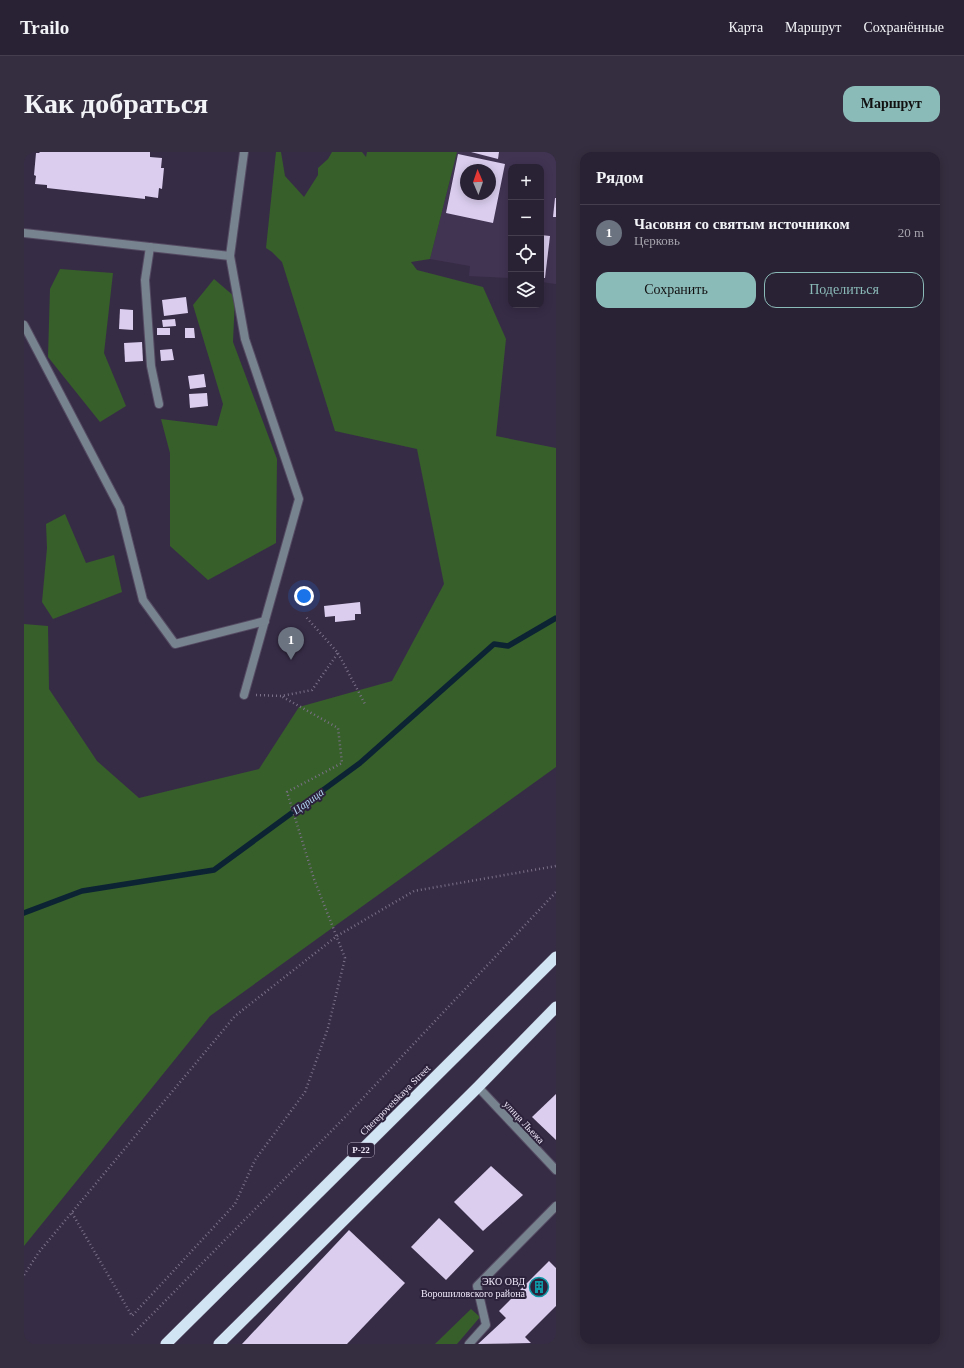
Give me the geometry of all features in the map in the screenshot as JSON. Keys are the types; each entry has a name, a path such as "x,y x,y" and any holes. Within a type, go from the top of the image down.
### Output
{"highway":[{"name":"Cherepovetskaya Street","path":"166,1344 556,957"},
{"path":"219,1344 478,1087 556,1007"}],"lane":[{"path":"244,152 230,256 245,339 299,499 244,695"},
{"path":"24,232 230,256"},
{"path":"150,247 145,280 151,366 159,404"},
{"path":"24,325 120,508 143,600 175,644 265,621"},
{"name":"улица Льежа","path":"478,1087 556,1170"},
{"path":"469,1344 486,1325 477,1286 556,1206"}],"path":[{"path":"306,617 338,653 366,706"},
{"path":"244,695 281,696 312,690 338,653"},
{"path":"72,1213 132,1316 235,1204 255,1160 305,1092 328,1028 345,958 314,879 287,792 342,763 338,728 281,696"},
{"path":"24,1275 39,1252 235,1016 337,936 414,891 556,866"},
{"path":"132,1335 348,1114 556,892"}],"shaded area":[{"path":"457,152 556,152 556,284 544,282 544,164 508,164 508,278 469,276 470,266 430,259"}],"green space":[{"path":"276,152 281,152 285,176 304,197 318,175 318,168 328,159 332,152 362,152 366,157 367,152 457,152 430,259 411,262 417,270 483,287 506,339 496,436 556,448 556,767 210,1016 24,1246 24,624 48,626 49,689 97,761 139,798 259,769 299,707 392,681 444,584 417,449 335,431 282,262 266,248"},
{"path":"60,269 113,273 104,353 126,406 100,422 48,357 50,289"},
{"path":"214,279 235,297 233,342 277,459 276,543 208,580 170,546 170,453 161,419 217,426 223,404 193,305"},
{"path":"65,514 86,563 114,555 122,592 53,619 42,602 47,548 46,524"},
{"path":"471,1309 480,1317 457,1344 435,1344"}],"building":[{"path":"150,152 150,157 162,158 161,168 164,168 162,189 159,188 158,198 145,196 145,199 47,188 47,185 35,184 36,176 34,175 36,153"},
{"path":"471,152 499,152 498,159"},
{"path":"458,154 505,164 493,223 446,213"},
{"path":"555,198 556,217 553,217"},
{"path":"544,235 550,236 544,278"},
{"path":"186,297 188,313 164,316 162,300"},
{"path":"120,309 133,310 133,330 119,329"},
{"path":"175,319 176,326 163,327 162,320"},
{"path":"157,328 170,328 170,335 157,335"},
{"path":"185,328 194,328 195,338 185,338"},
{"path":"142,342 143,361 125,362 124,343"},
{"path":"172,349 174,360 161,361 160,350"},
{"path":"204,374 206,387 190,389 188,376"},
{"path":"207,393 208,406 190,408 189,394"},
{"path":"360,602 361,614 355,614 355,620 335,622 335,616 325,617 324,606"},
{"path":"556,1094 556,1140 532,1117"},
{"path":"491,1166 523,1195 483,1231 454,1202"},
{"path":"439,1218 474,1251 446,1280 411,1247"},
{"path":"349,1230 405,1283 347,1344 242,1344"},
{"name":"ЭКО ОВД Ворошиловского района","path":"549,1261 556,1268 556,1306 525,1337 531,1343 478,1344 506,1318 499,1311"}],"waterway":[{"name":"Царица","path":"24,913 82,891 214,870 360,763 494,644 508,646 556,618"}],"place":[{"name":"Часовня со святым источником","path":"291,660"},
{"name":"ЭКО ОВД Ворошиловского района","path":"539,1287"}]}
